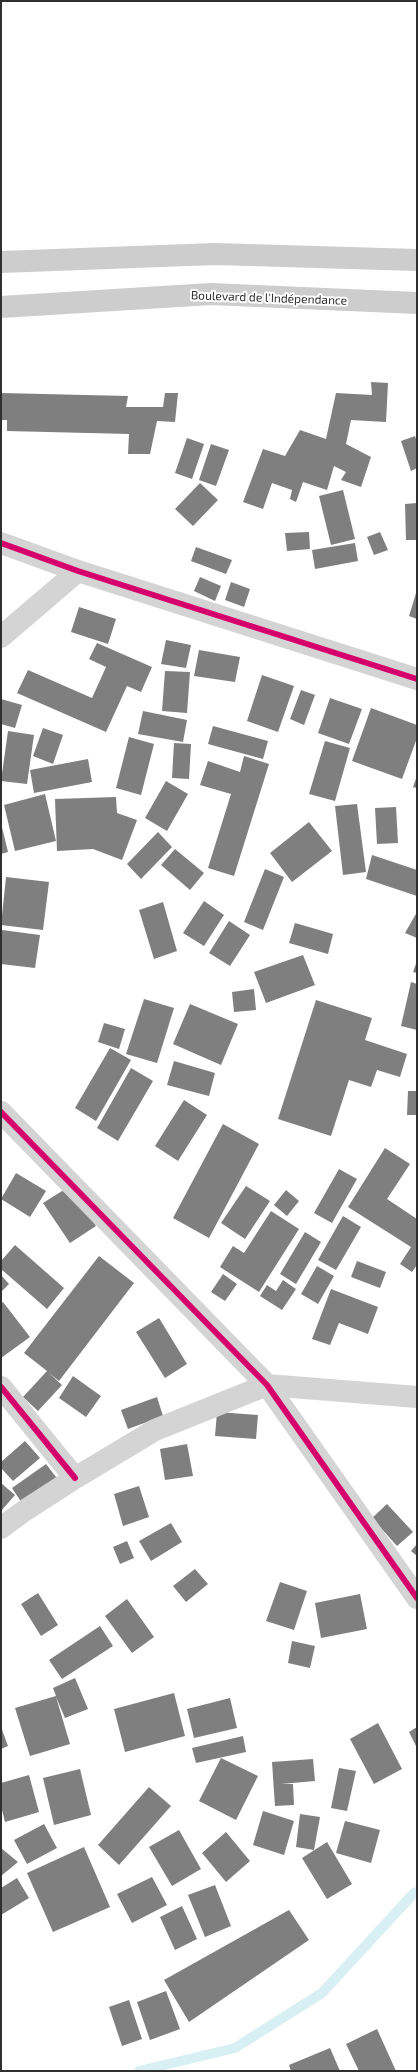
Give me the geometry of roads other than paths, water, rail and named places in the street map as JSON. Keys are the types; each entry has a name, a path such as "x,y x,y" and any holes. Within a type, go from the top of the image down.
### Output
{"main road":[{"path":"1,262 215,254 417,260"},
{"name":"Boulevard de l'Indépendance","path":"1,307 211,294 417,303"}],"street":[{"path":"1,543 78,571 417,679"},
{"path":"1,637 78,571"},
{"path":"1,1112 267,1385 417,1598"},
{"path":"1,1528 24,1511 75,1478 155,1430 267,1385 417,1397"},
{"path":"1,1387 75,1478"}],"waterway":[{"path":"139,2071 235,2048 322,1993 414,1893 417,1892"}]}
